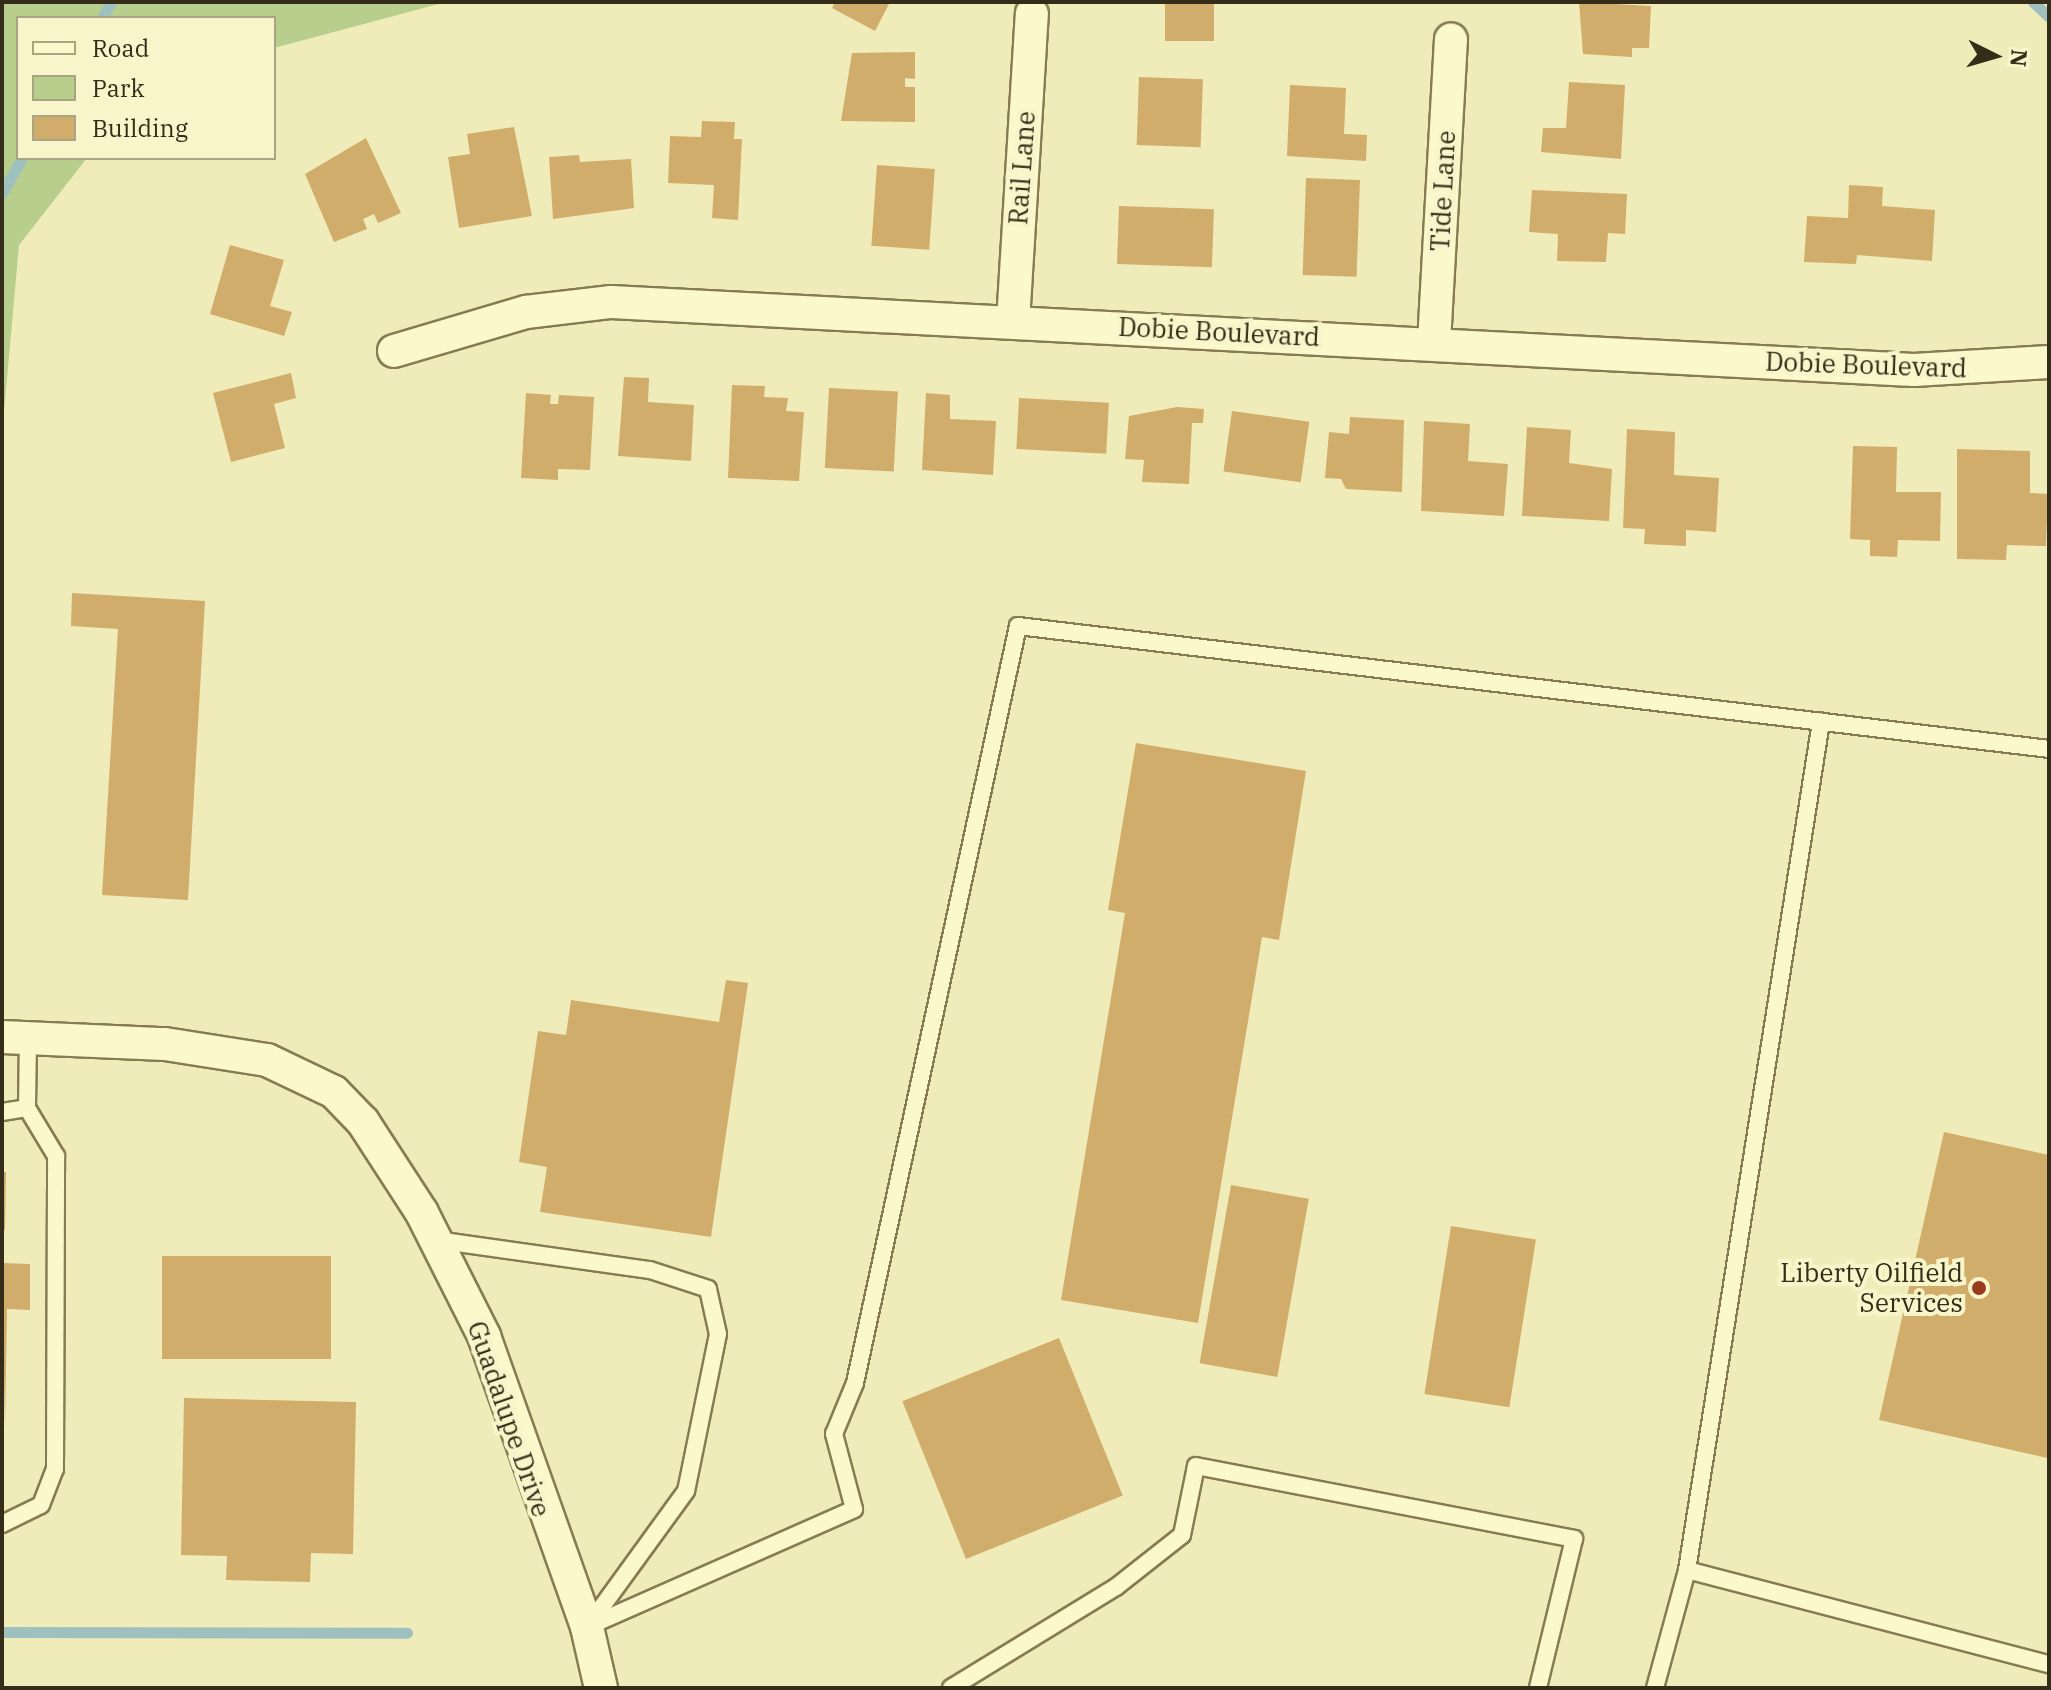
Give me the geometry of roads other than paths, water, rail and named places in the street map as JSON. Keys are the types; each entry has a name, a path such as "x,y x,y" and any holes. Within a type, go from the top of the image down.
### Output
{"street":[{"name":"Rail Lane","path":"1013,322 1032,14"},
{"name":"Tide Lane","path":"1434,343 1451,39"},
{"name":"Dobie Boulevard","path":"394,351 526,312 611,302 1914,370 2049,362"},
{"name":"Guadalupe Drive","path":"15,1038 225,1050 302,1072 363,1122 436,1240 484,1336 587,1627 601,1688"}],"lane":[{"path":"587,1627 854,1509 834,1434 855,1383 1018,626 2049,749"},
{"path":"1655,1688 1687,1570 1821,722"},
{"path":"2,1524 41,1505 55,1469 56,1156 27,1108 15,1038"},
{"path":"2,1112 27,1108"},
{"path":"436,1240 650,1270 708,1289 718,1334 686,1491 587,1627"},
{"path":"951,1688 1116,1587 1182,1535 1196,1466 1574,1539 1538,1688"},
{"path":"1687,1570 2049,1664"}],"waterway":[{"path":"103,16 111,2"},
{"path":"2033,2 2049,17"},
{"path":"2,193 21,160"},
{"path":"2,1632 407,1633"}],"place":[{"name":"Liberty Oilfield Services","path":"1979,1288"}]}
